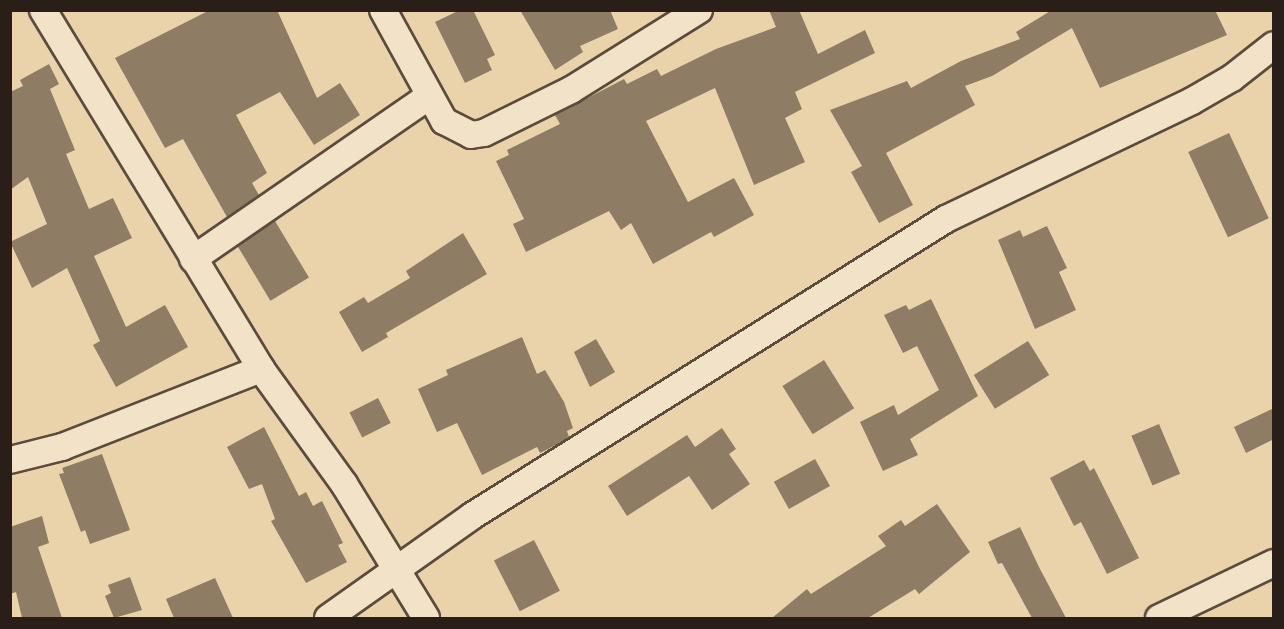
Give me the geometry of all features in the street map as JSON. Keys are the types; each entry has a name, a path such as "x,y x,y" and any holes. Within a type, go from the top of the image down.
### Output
{"street":[{"path":"43,10 261,369 344,484 426,618"},
{"path":"383,10 428,97 444,121 456,130 471,135 484,133 571,90 699,10"},
{"path":"328,618 397,572 472,516 946,219 1192,101 1232,78 1274,45"},
{"path":"194,259 428,97"},
{"path":"10,460 62,447 261,369"},
{"path":"1159,618 1274,563"}],"building":[{"path":"210,10 277,10 317,98 340,83 360,115 314,145 280,92 236,115 267,173 252,183 259,195 227,217 183,139 165,148 115,58"},
{"path":"460,10 473,10 495,55 487,59 492,70 465,83 435,22"},
{"path":"520,10 610,10 618,29 580,46 583,52 555,70"},
{"path":"769,10 799,10 818,54 865,30 875,53 795,92 802,109 785,118 805,162 754,185 715,88 646,121 688,202 734,178 754,215 714,237 711,232 653,264 631,223 621,230 609,211 526,252 513,224 524,219 496,161 509,155 507,150 560,124 555,115 624,79 627,84 657,69 661,76 716,49 776,27"},
{"path":"1052,10 1215,10 1227,35 1100,88 1072,28 992,76 965,86 975,105 886,153 913,205 879,223 851,172 862,166 830,110 907,81 911,88 961,61 1020,39 1016,32"},
{"path":"49,64 59,84 50,89 75,150 66,154 89,209 113,198 132,238 94,256 126,327 165,305 188,347 116,387 93,345 100,341 67,268 32,288 10,242 47,224 28,177 10,190 10,92 23,86 20,80"},
{"path":"1229,133 1269,218 1228,237 1188,152"},
{"path":"275,221 309,278 270,301 236,244"},
{"path":"1047,226 1067,268 1059,272 1076,310 1035,329 998,240 1020,230 1023,237"},
{"path":"463,233 487,274 386,333 388,337 362,352 339,312 364,297 368,303 410,278 406,271"},
{"path":"931,299 978,396 910,439 918,455 883,471 860,422 894,405 898,415 939,390 917,346 903,353 884,315 906,305 909,310"},
{"path":"522,337 537,374 545,370 564,402 573,428 567,431 569,437 558,444 540,453 537,447 482,475 457,423 437,432 418,389 448,375 446,370"},
{"path":"596,339 615,372 590,387 574,352"},
{"path":"1028,341 1049,375 995,409 974,375"},
{"path":"824,360 854,408 813,434 782,386"},
{"path":"378,398 391,423 362,437 349,413"},
{"path":"1274,408 1274,439 1246,453 1234,427"},
{"path":"1159,424 1180,474 1152,485 1131,436"},
{"path":"264,427 299,496 306,492 313,506 322,501 343,543 338,545 347,562 306,583 271,521 275,519 262,484 249,489 227,447"},
{"path":"722,428 736,449 729,454 750,484 712,510 689,476 627,516 608,486 687,435 695,447"},
{"path":"102,454 130,530 90,544 85,530 81,532 59,474 64,473 62,468"},
{"path":"815,459 830,486 789,509 774,482"},
{"path":"1084,460 1090,471 1094,468 1139,558 1107,574 1081,522 1074,526 1050,478"},
{"path":"937,504 970,552 919,594 915,589 868,618 772,618 807,589 811,594 886,546 878,536 901,520 905,526"},
{"path":"42,516 49,543 38,547 62,618 22,618 16,592 10,594 10,527"},
{"path":"1020,527 1066,618 1032,618 1002,563 998,564 988,542"},
{"path":"534,540 560,591 520,611 494,560"},
{"path":"130,577 142,610 114,618 105,596 111,593 108,585"},
{"path":"215,578 233,618 174,618 166,599"}]}
